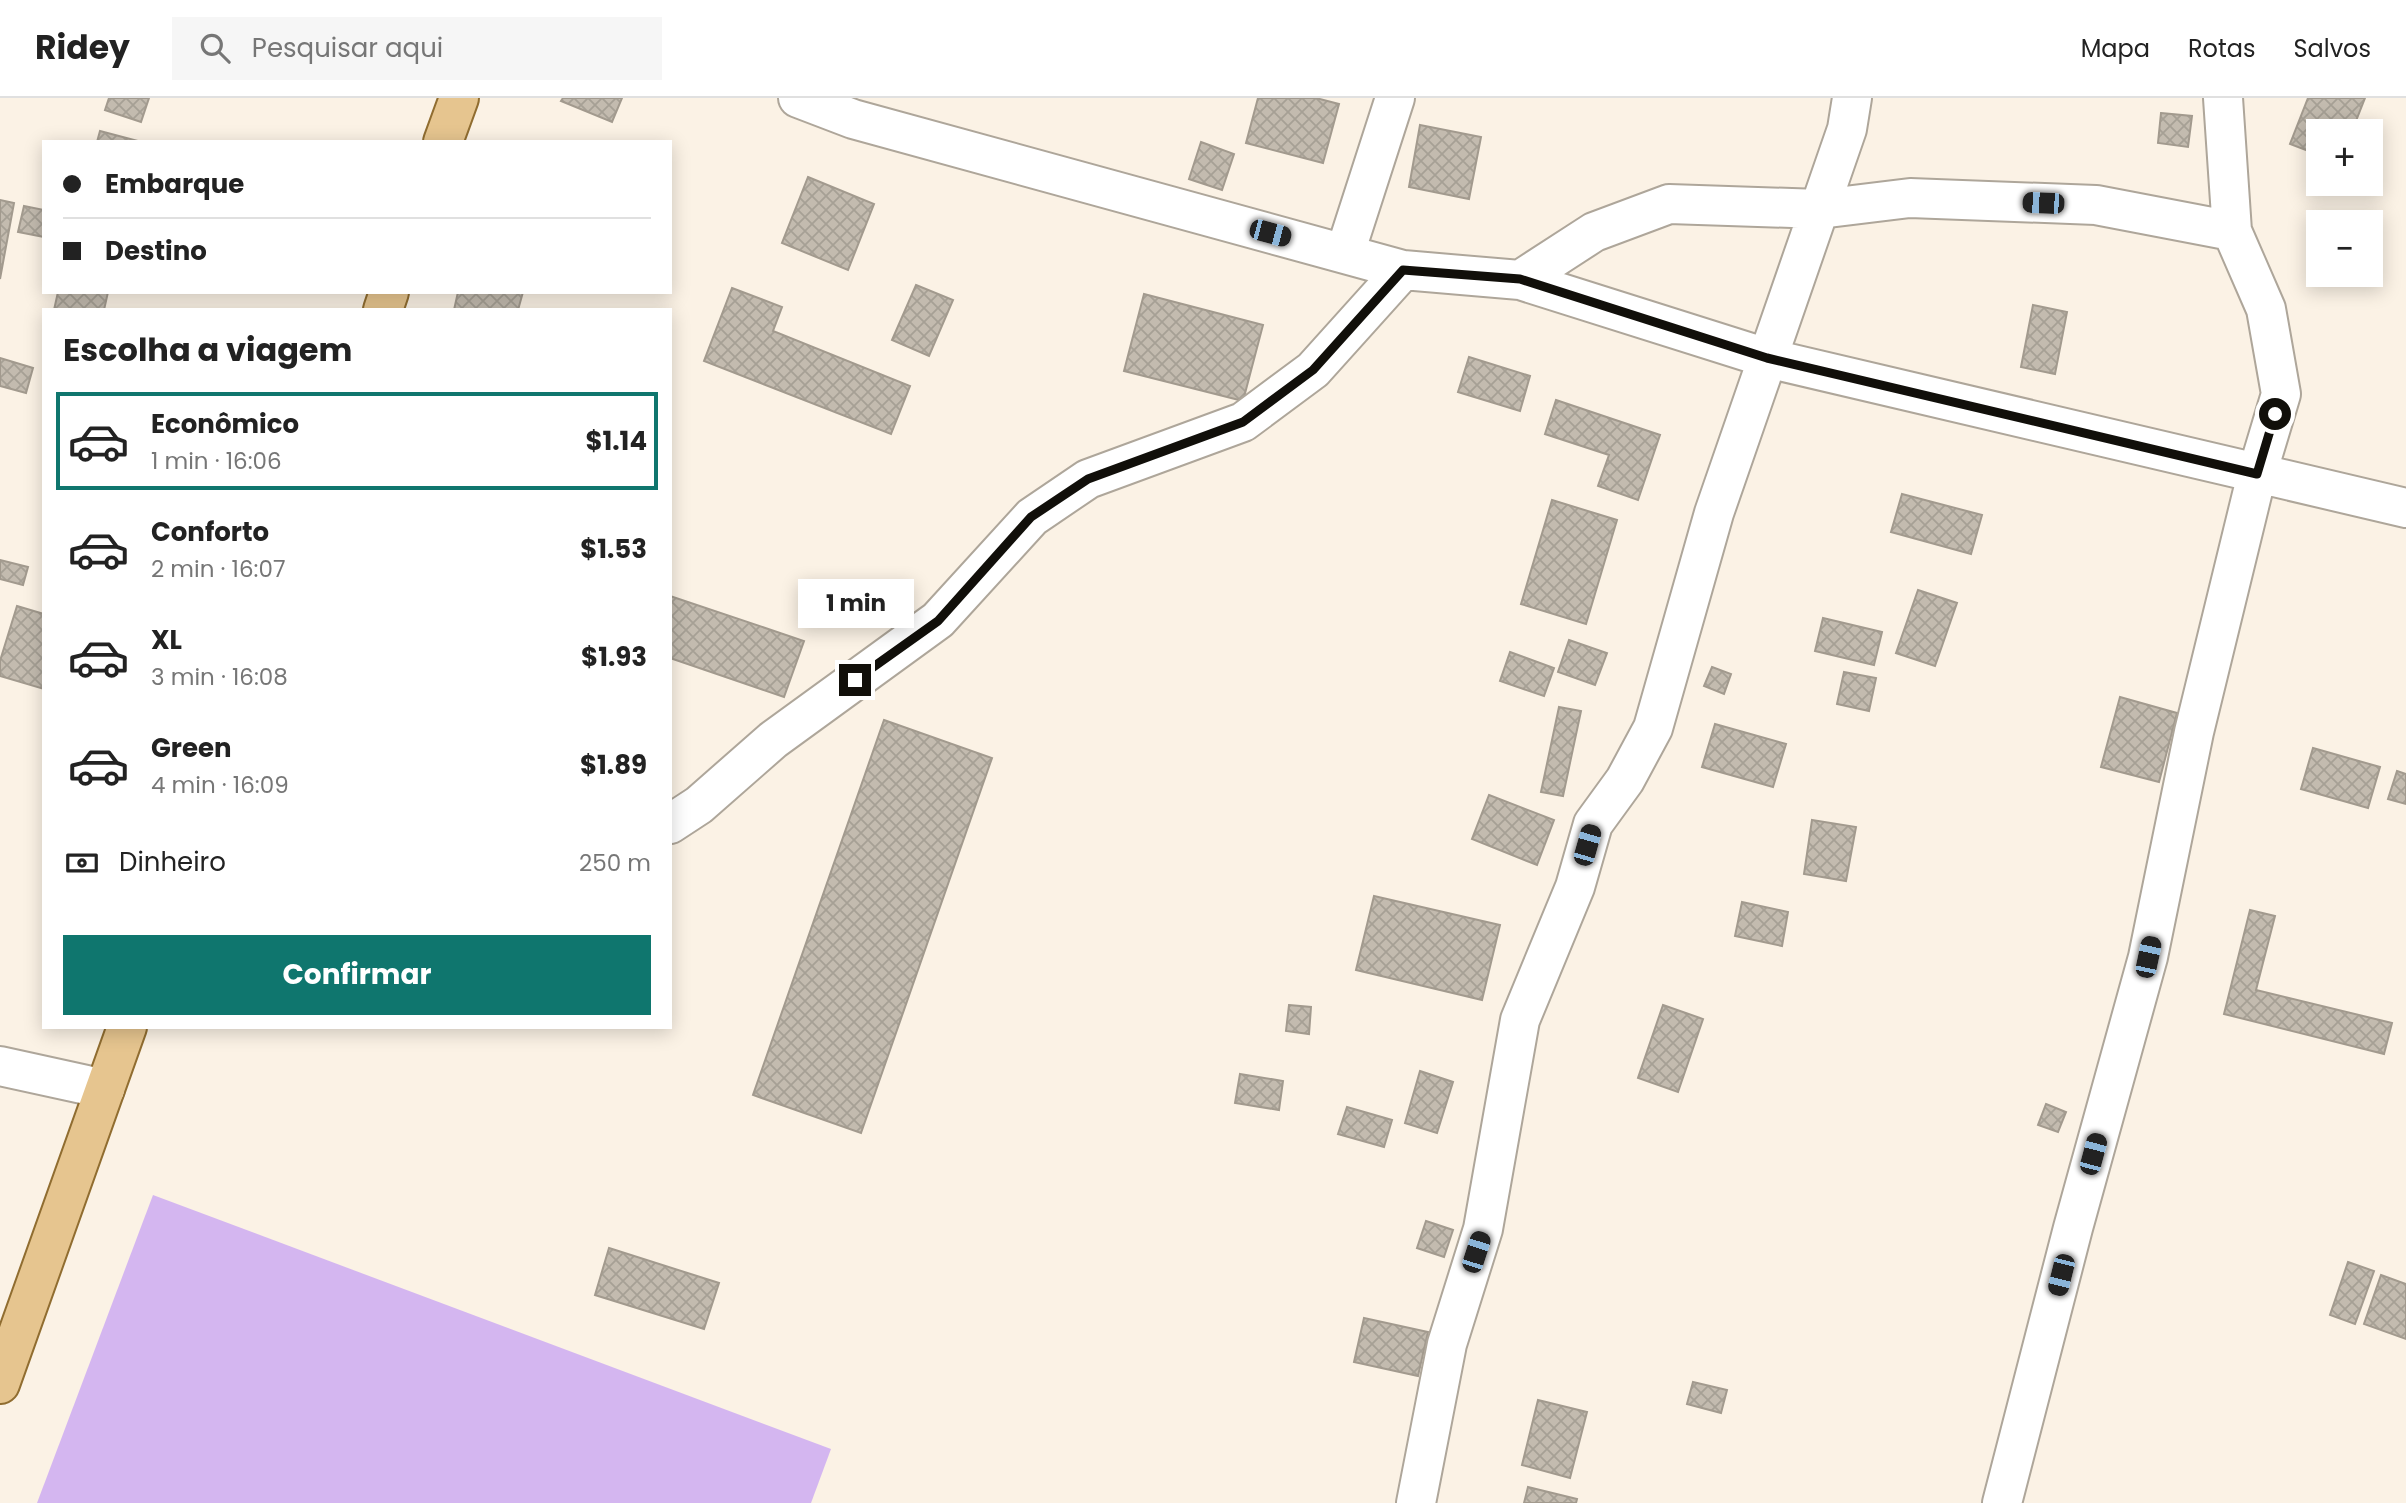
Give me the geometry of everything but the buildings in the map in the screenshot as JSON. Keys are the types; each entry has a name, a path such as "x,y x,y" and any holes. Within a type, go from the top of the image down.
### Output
{"main road":[{"path":"444,140 459,98"},
{"path":"0,1384 126,1029"}],"street":[{"path":"798,98 853,119 1403,270 1520,279 1767,358 2406,508"},
{"path":"1345,253 1395,98"},
{"path":"1416,1503 1447,1344 1483,1228 1520,1020 1575,887 1593,824 1625,780 1653,728 1714,513 1847,129 1852,98"},
{"path":"2002,1503 2148,957 2194,732 2257,474 2281,394 2266,309 2232,231 2223,98"},
{"path":"1520,279 1594,232 1669,204 1819,209 1910,198 2096,205 2232,231"},
{"path":"672,823 699,804 773,740 938,621 1031,517 1088,479 1243,422 1313,370 1403,270"},
{"path":"0,1066 105,1089"}],"shaded area":[{"path":"153,1195 831,1449 811,1503 37,1503"}],"route":[{"path":"855,680 938,621 1031,517 1088,479 1243,422 1313,370 1403,270 1520,279 1767,358 2257,474 2275,414"}]}
